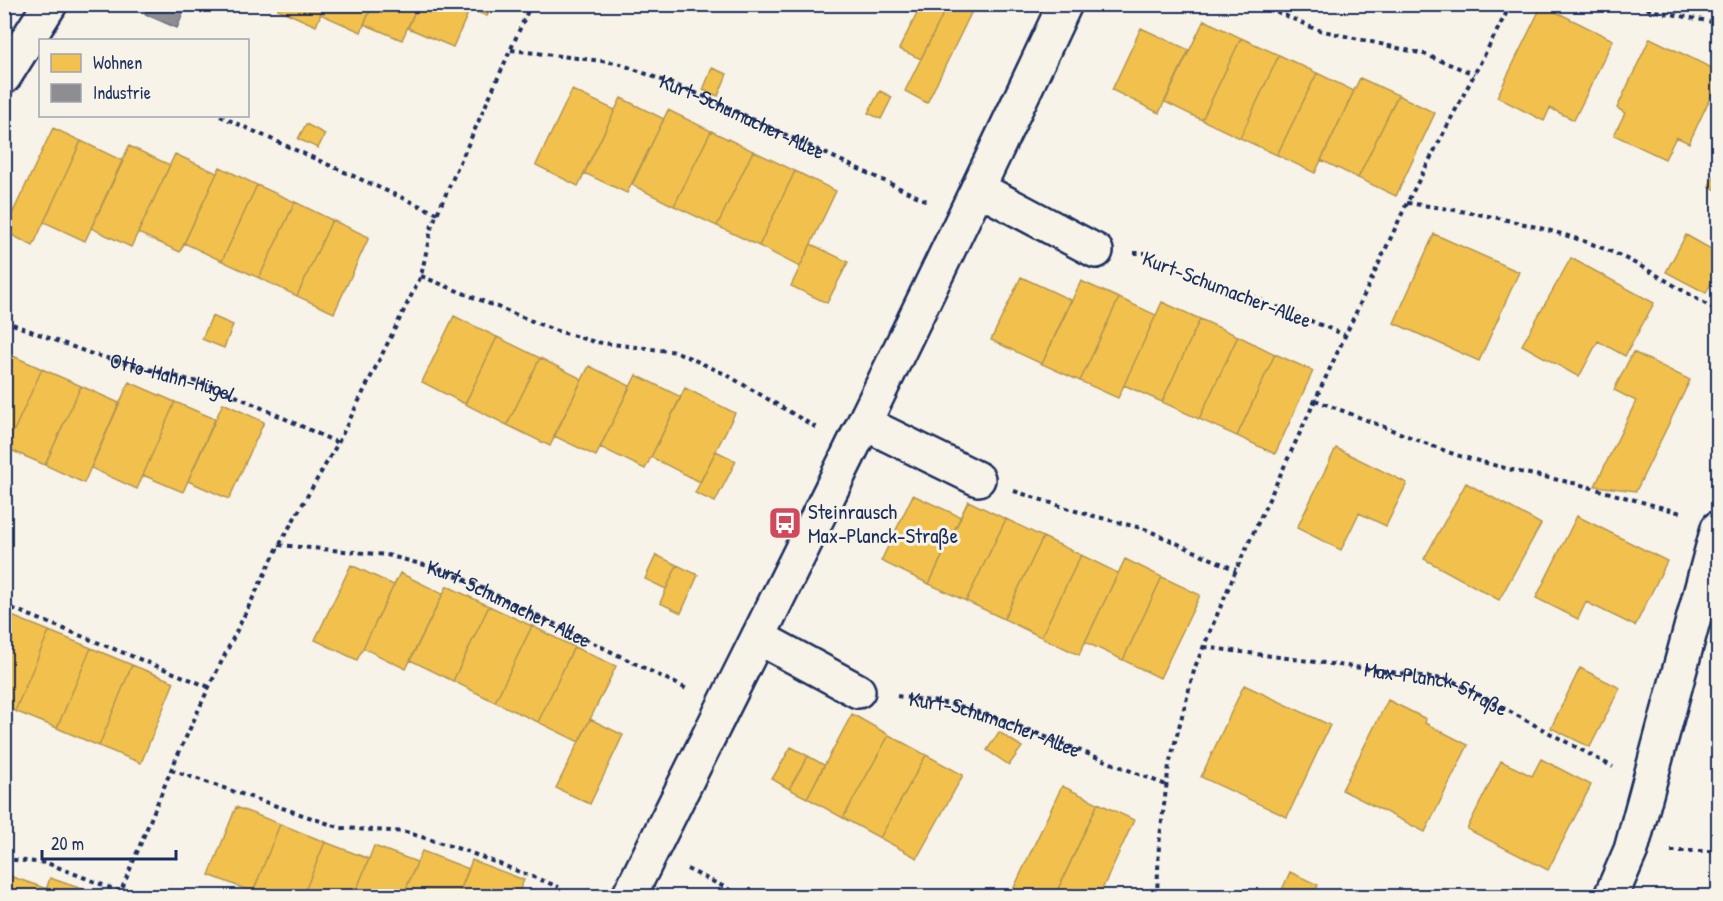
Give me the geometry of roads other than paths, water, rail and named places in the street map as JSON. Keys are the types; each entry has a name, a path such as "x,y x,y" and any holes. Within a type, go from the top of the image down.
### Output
{"street":[{"path":"4,77 50,4"},
{"path":"629,897 979,189 1065,4"},
{"path":"979,189 1095,251"},
{"path":"858,436 978,479"},
{"path":"1611,897 1631,850 1719,528"},
{"path":"758,637 858,691"}],"place":[{"name":"Steinrausch Max-Planck-Straße","path":"785,523"}]}
